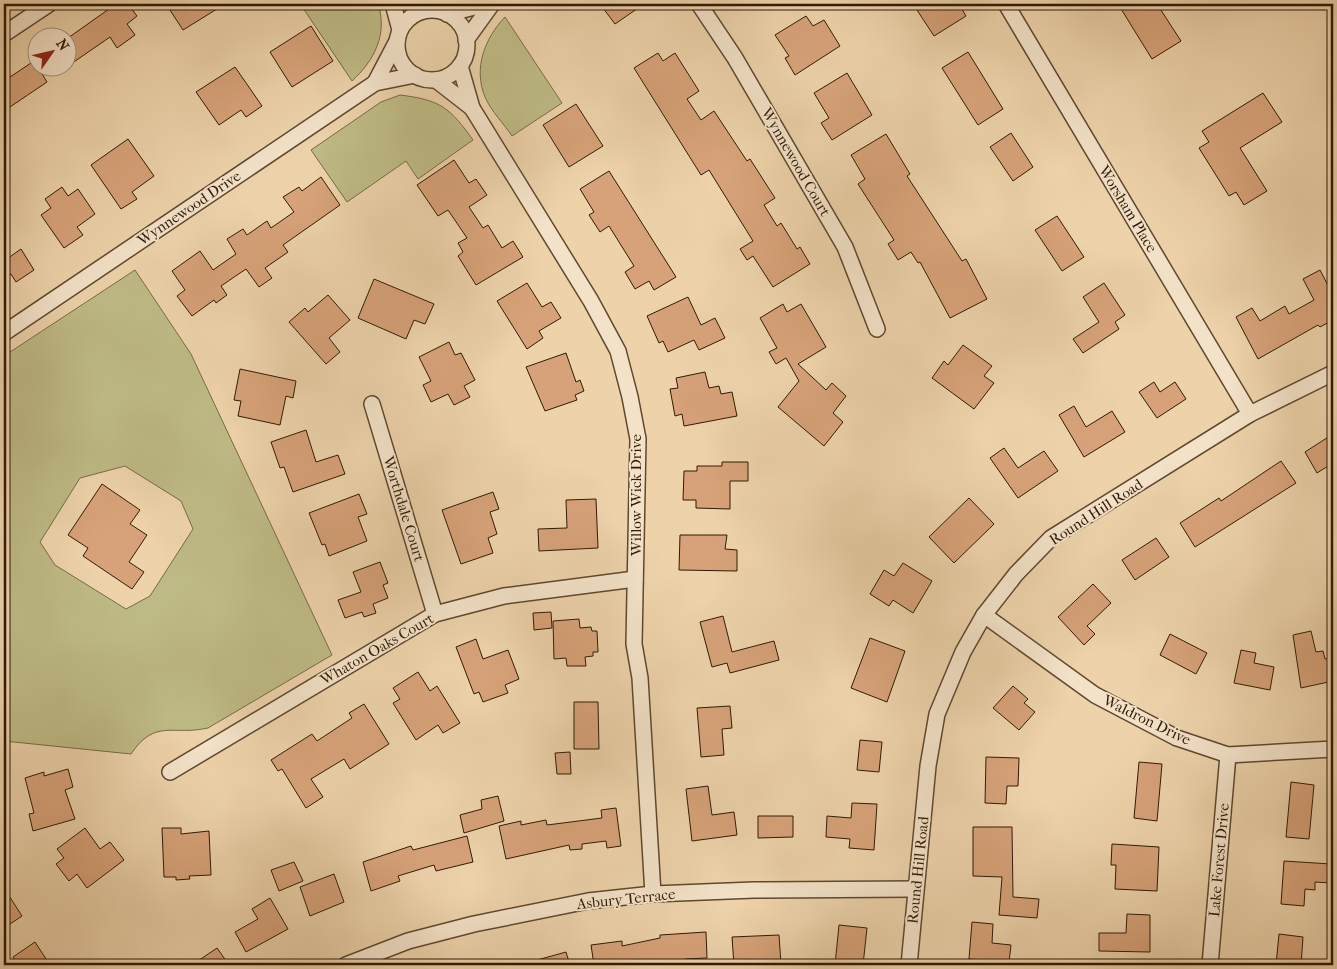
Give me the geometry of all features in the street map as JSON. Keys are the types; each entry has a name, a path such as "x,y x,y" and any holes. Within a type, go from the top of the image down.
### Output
{"street":[{"path":"6,27 49,4"},
{"path":"393,4 398,35 398,53 403,64 414,75"},
{"name":"Wynnewood Drive","path":"375,83 398,35 412,16 424,7 447,14 486,4"},
{"path":"466,40 492,4"},
{"name":"Wynnewood Court","path":"699,4 735,58 845,247 877,329"},
{"name":"Worsham Place","path":"1006,4 1250,414"},
{"path":"436,80 452,74 465,57 466,40 460,24 447,14"},
{"name":"Willow Wick Drive","path":"460,66 472,108 591,301 618,351 630,397 638,439 634,644 640,678 653,894"},
{"name":"Wynnewood Drive","path":"4,333 375,83 414,75 436,80"},
{"name":"Willow Wick Drive","path":"436,80 472,108"},
{"name":"Round Hill Road","path":"910,965 915,889 928,766 937,714 963,652 984,616 1016,574 1052,538 1250,414 1333,372"},
{"name":"Worthdale Court","path":"372,404 435,614"},
{"name":"Whaton Oaks Court","path":"170,772 435,614 504,596 636,579"},
{"name":"Waldron Drive","path":"984,616 1095,695 1177,738 1228,755 1333,748"},
{"name":"Lake Forest Drive","path":"1210,965 1228,755"},
{"name":"Asbury Terrace","path":"346,965 408,941 474,924 588,901 653,894 754,890 915,889"}],"shaded area":[{"path":"309,4 378,4 381,26 377,46 367,65 352,81 303,8"},
{"path":"505,17 562,103 512,136 485,97 480,75 483,54 487,44"},
{"path":"400,95 425,100 443,107 458,120 473,140 418,179 406,161 347,202 311,150 381,102"},
{"path":"135,270 191,354 332,655 208,728 157,732 148,736 131,754 4,741 4,356","holes":["125,466 181,501 193,529 150,596 126,609 55,565 40,542 80,478"]}],"building":[{"path":"116,4 128,4 137,16 127,24 135,35 117,48 110,37 78,59 78,31"},
{"path":"166,4 225,4 183,30"},
{"path":"600,4 644,4 615,24"},
{"path":"913,4 959,4 966,16 934,36"},
{"path":"1118,4 1157,4 1181,41 1152,59"},
{"path":"806,16 813,26 824,20 840,46 795,75 785,58 789,56 775,35"},
{"path":"311,26 333,61 292,87 270,52"},
{"path":"968,52 1003,109 978,125 942,68"},
{"path":"658,53 663,61 675,53 699,91 687,99 701,120 714,111 747,161 750,159 775,198 764,205 777,226 781,223 797,249 800,247 810,264 773,287 753,256 747,260 740,249 753,241 709,170 701,175 634,68"},
{"path":"28,65 28,78 45,78 47,82 4,111 4,81"},
{"path":"235,67 262,106 246,117 241,110 219,125 196,92"},
{"path":"847,73 872,115 832,140 821,123 829,118 814,93"},
{"path":"1263,93 1282,122 1240,148 1267,191 1244,205 1236,192 1229,196 1199,148 1209,142 1202,131"},
{"path":"576,104 603,146 569,167 543,125"},
{"path":"1011,133 1033,167 1013,181 990,147"},
{"path":"886,134 910,174 907,176 962,261 966,259 987,299 950,318 920,262 918,263 911,252 898,260 888,244 894,240 858,184 865,179 851,155"},
{"path":"128,139 154,176 132,192 137,199 121,209 91,165"},
{"path":"454,160 469,183 476,179 487,195 469,207 483,228 488,225 502,248 513,241 523,257 476,285 458,256 463,252 458,243 467,238 448,210 438,216 417,185"},
{"path":"609,171 676,277 654,290 649,281 635,289 625,272 634,266 609,226 600,232 589,215 594,212 580,189"},
{"path":"321,177 340,205 283,245 288,252 265,268 272,278 259,287 246,269 221,286 227,295 216,303 214,300 192,316 177,296 185,290 172,271 200,251 213,270 236,254 227,239 243,229 247,235 267,221 271,228 294,212 283,197 299,187 302,191"},
{"path":"62,187 68,196 78,189 95,214 77,227 83,235 64,248 41,215 51,208 45,199"},
{"path":"1057,216 1084,257 1062,271 1035,230"},
{"path":"21,249 34,270 16,282 11,274 4,278 4,261"},
{"path":"1320,270 1333,295 1333,320 1320,327 1318,325 1258,359 1236,317 1252,308 1260,321 1285,306 1289,314 1314,300 1303,279"},
{"path":"374,279 434,304 425,324 414,320 406,339 358,318"},
{"path":"527,283 542,307 551,302 561,318 539,331 543,338 527,349 497,301"},
{"path":"1104,283 1125,315 1115,322 1119,329 1083,353 1073,339 1099,322 1083,297"},
{"path":"328,295 350,320 329,338 340,352 326,364 289,322 305,308 308,312"},
{"path":"688,297 701,325 715,318 725,338 699,350 694,340 668,352 663,341 659,343 647,316"},
{"path":"783,304 787,312 801,304 826,347 798,364 826,390 832,383 846,396 833,413 843,422 824,446 778,407 799,381 786,358 776,364 769,352 777,348 760,318"},
{"path":"449,342 455,355 461,353 475,380 464,386 470,397 454,405 448,394 431,402 423,385 431,381 419,357"},
{"path":"963,345 992,366 984,376 994,383 974,409 932,378 944,361 948,365"},
{"path":"566,353 576,382 580,380 584,391 575,395 577,400 545,411 526,367"},
{"path":"240,369 296,381 293,398 286,396 280,425 238,416 241,401 234,400"},
{"path":"705,372 709,388 719,386 721,394 732,392 737,416 684,426 682,414 675,416 670,389 678,388 676,378"},
{"path":"1154,382 1160,392 1175,382 1186,399 1157,418 1139,392"},
{"path":"1074,406 1086,427 1112,411 1125,432 1084,457 1059,415"},
{"path":"306,430 316,462 338,455 345,474 293,492 284,467 280,468 271,442"},
{"path":"1333,434 1333,463 1317,473 1305,452"},
{"path":"1004,448 1018,468 1044,451 1058,471 1018,498 990,458"},
{"path":"1281,461 1296,483 1195,547 1180,523 1219,498 1221,501"},
{"path":"722,462 748,462 748,481 730,481 730,509 696,508 696,500 683,500 684,471 697,471 697,466 722,466"},
{"path":"102,484 140,510 130,524 147,535 129,562 144,572 132,589 83,556 88,548 68,535"},
{"path":"493,492 499,509 490,512 497,534 488,538 493,553 461,564 442,510"},
{"path":"359,494 367,514 358,517 367,541 329,556 325,544 322,545 309,513"},
{"path":"969,498 994,524 954,563 929,537"},
{"path":"596,499 598,548 539,551 538,529 567,528 566,500"},
{"path":"680,535 727,535 725,549 737,550 737,571 679,570"},
{"path":"1156,538 1169,557 1135,580 1122,560"},
{"path":"380,562 388,583 383,585 388,598 373,604 376,613 364,617 362,612 345,618 338,600 361,592 353,572"},
{"path":"903,563 932,581 913,613 893,600 889,606 870,594 884,570 894,576"},
{"path":"1093,584 1111,603 1087,626 1095,634 1084,645 1058,617"},
{"path":"551,612 552,628 534,630 533,613"},
{"path":"723,616 732,652 774,641 779,660 730,673 727,663 712,667 700,622"},
{"path":"579,619 580,628 591,627 592,631 597,631 598,652 593,652 593,656 585,657 586,666 567,666 566,658 554,659 553,621"},
{"path":"1311,631 1316,652 1323,651 1325,659 1333,657 1333,681 1301,688 1293,635"},
{"path":"1170,634 1207,653 1196,674 1160,655"},
{"path":"870,638 905,651 887,702 851,688"},
{"path":"476,639 483,659 508,650 519,679 505,685 508,693 483,702 479,692 474,694 456,647"},
{"path":"1241,650 1256,653 1254,663 1274,667 1270,690 1234,683"},
{"path":"418,672 430,691 437,686 460,723 443,733 438,725 416,740 393,703 400,699 393,688"},
{"path":"1013,686 1028,699 1024,703 1035,712 1019,730 993,708"},
{"path":"574,702 598,702 599,749 574,749"},
{"path":"364,704 389,744 350,769 344,759 311,779 323,797 306,808 282,769 278,771 271,760 312,734 317,741 352,718 349,713"},
{"path":"730,706 732,728 722,729 724,755 701,757 697,708"},
{"path":"860,740 882,742 879,772 857,770"},
{"path":"570,752 571,774 557,774 555,753"},
{"path":"986,757 1019,758 1018,786 1007,786 1006,804 985,803"},
{"path":"1139,762 1162,764 1157,821 1134,818"},
{"path":"68,769 73,787 65,790 75,819 33,831 29,814 34,813 25,778 44,772 44,776"},
{"path":"1291,782 1314,785 1309,839 1286,837"},
{"path":"708,786 712,815 734,812 737,835 692,841 686,789"},
{"path":"498,796 504,821 464,833 460,815 482,809 481,800"},
{"path":"852,803 877,804 874,850 849,848 850,839 826,837 827,816 851,818"},
{"path":"616,808 621,846 607,848 606,841 582,844 582,849 570,850 569,845 506,859 499,826 521,821 521,825 546,820 547,825 602,818 601,810"},
{"path":"758,816 793,816 793,837 758,838"},
{"path":"973,827 1012,827 1013,897 1039,899 1037,918 999,915 1002,877 973,876"},
{"path":"85,828 100,849 110,842 124,860 87,888 77,874 69,881 56,864 64,858 57,849"},
{"path":"162,828 181,828 181,834 209,831 211,875 189,876 190,879 176,880 176,877 164,877"},
{"path":"467,836 473,862 436,871 434,865 398,876 400,881 371,891 363,862 411,846 413,850"},
{"path":"1112,844 1159,847 1157,891 1115,889 1116,865 1111,865"},
{"path":"1284,861 1331,864 1330,883 1315,882 1315,890 1305,889 1304,906 1281,904"},
{"path":"294,862 303,881 279,891 271,870"},
{"path":"334,874 344,902 310,916 300,887"},
{"path":"4,888 22,916 4,928"},
{"path":"270,898 288,929 246,952 235,932 258,919 252,909"},
{"path":"1127,914 1150,915 1150,952 1099,951 1099,933 1126,933"},
{"path":"972,922 993,924 992,943 1011,945 1009,962 969,959"},
{"path":"839,925 867,928 863,965 835,965"},
{"path":"706,932 707,958 685,959 684,965 661,965 661,961 635,965 594,965 591,945 622,941 622,946 660,938 660,935"},
{"path":"1279,934 1303,937 1301,965 1276,965"},
{"path":"779,935 781,964 734,965 732,937"},
{"path":"35,942 50,965 19,965 13,957"},
{"path":"217,948 229,965 192,965"},
{"path":"566,952 570,965 531,965 530,962"}]}
